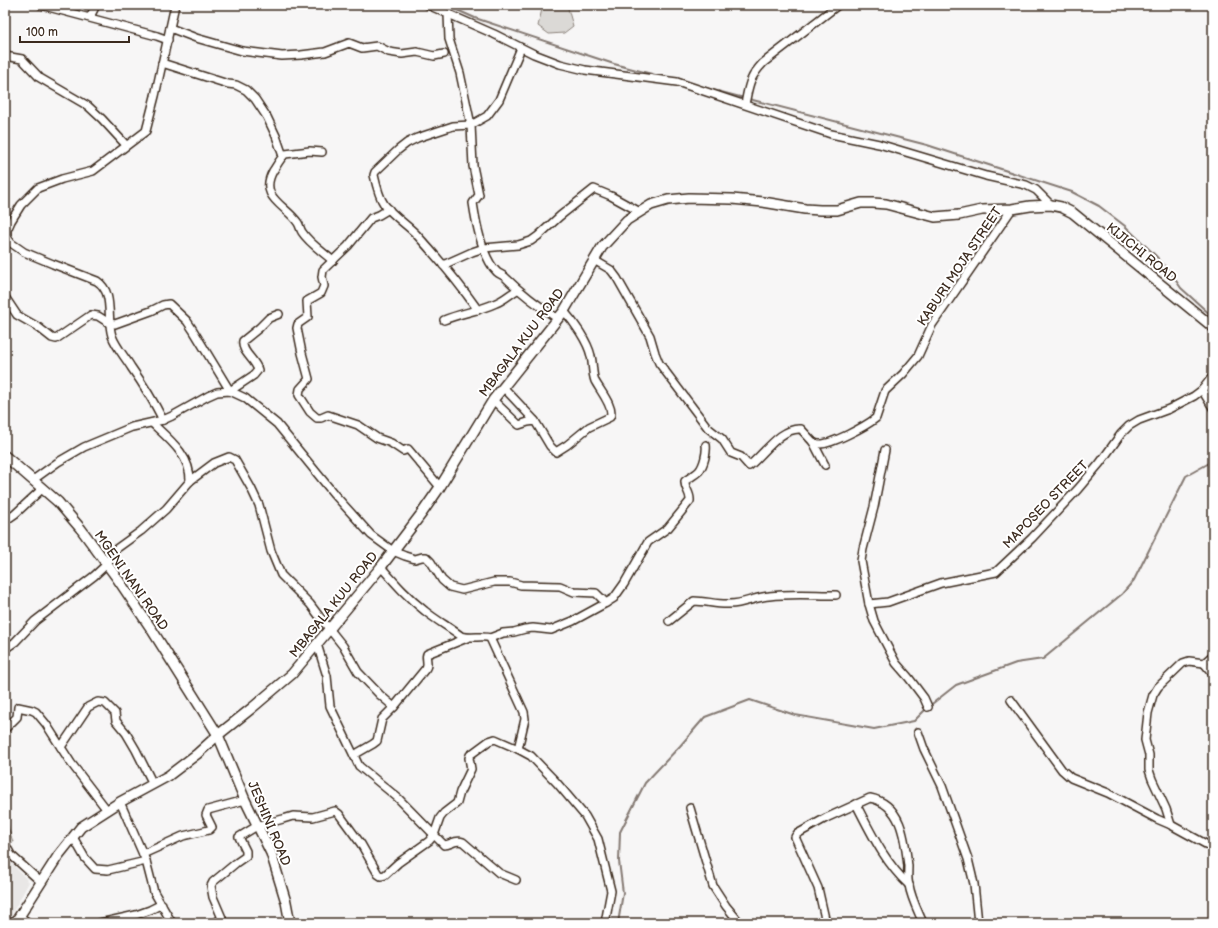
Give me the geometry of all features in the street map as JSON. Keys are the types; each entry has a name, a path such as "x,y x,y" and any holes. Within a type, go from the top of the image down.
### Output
{"street":[{"path":"41,5 90,17 168,40"},
{"path":"90,17 96,5"},
{"path":"163,420 113,338 109,323 107,292 103,285 97,281 24,252 11,244 6,237 11,221 21,205 38,188 62,179 93,171 126,145 143,134 148,126 175,5"},
{"path":"428,5 494,34 521,48 560,64 585,70 677,82 831,134 879,144 986,176 1026,184 1036,190 1051,205"},
{"path":"745,104 750,81 754,73 763,63 838,5"},
{"path":"448,14 449,38 460,73 471,125 473,166 479,193 478,197 473,203 484,248 490,262 497,272 517,290 574,323 591,355 594,378 610,408 611,414 609,418 589,426 558,452 550,446 535,421 504,388"},
{"path":"170,28 196,38 242,51 282,56 301,56 326,52 349,43 362,48 377,46 389,52 402,54 417,52 434,56 444,54"},
{"path":"478,310 460,286 415,233 389,209 382,199 374,177 376,172 407,143 453,126 471,125 481,120 493,109 499,100 521,48"},
{"path":"5,56 22,59 40,78 88,106 126,145"},
{"path":"162,63 228,84 236,85 250,93 267,117 283,156"},
{"path":"322,152 287,153 283,156 269,178 268,186 275,200 298,223 302,232 308,239 333,261"},
{"path":"443,266 461,256 484,248 518,245 531,241 594,189 611,196 640,212"},
{"name":"MBAGALA KUU ROAD","path":"17,920 58,856 81,827 120,802 168,776 197,754 292,674 393,551 440,487 493,400 561,315 602,246 627,220 651,205 668,200 689,198 732,199 820,210 837,210 861,203 886,204 935,217 982,210 1051,205"},
{"name":"KIJICHI ROAD","path":"1051,205 1061,206 1073,214 1213,327"},
{"path":"389,209 383,214 371,218 348,246 323,270 322,277 324,286 321,293 307,301 308,316 297,325 309,379 300,389 299,395 310,412 317,418 328,415 358,425 377,438 391,443 403,451 408,449 440,487"},
{"name":"KABURI MOJA STREET","path":"812,442 819,444 835,440 876,418 885,391 903,374 918,356 932,325 1012,209"},
{"path":"594,260 611,270 617,278 650,336 659,364 708,428 722,439 732,454 740,457 749,466 762,455 776,439 795,429 801,429 812,442 825,466"},
{"path":"444,320 462,313 478,310 502,300 517,290"},
{"path":"5,297 17,315 54,338 62,335 91,315 98,316 109,323 116,324 151,311 163,304 170,304 194,330 230,391"},
{"path":"230,391 254,375 258,370 243,348 243,341 269,318 278,314"},
{"name":"MAPOSEO STREET","path":"869,604 888,602 941,583 996,572 1032,538 1078,490 1121,434 1129,426 1140,420 1169,409 1194,396 1202,390 1213,376"},
{"path":"1202,390 1213,408"},
{"path":"33,480 84,446 132,427 163,420 217,392 230,391 246,398 277,424 344,506 371,536 393,551 415,559 422,557 426,558 431,562 442,580 450,587 462,590 498,582 538,586 556,586 574,592 596,593 606,603"},
{"path":"493,400 519,425 535,421"},
{"path":"152,423 179,450 189,467 190,481"},
{"path":"354,755 376,741 382,719 394,707 426,668 428,664 426,657 427,654 467,638 490,638 503,633 534,628 551,630 573,621 614,598 624,584 648,542 668,528 690,500 685,481 699,471 705,455 706,444"},
{"path":"885,450 874,507 861,561 869,604 874,621 896,663 924,698 928,707"},
{"name":"MGENI NANI ROAD","path":"5,456 58,502 81,529 107,564 171,659 218,735"},
{"path":"5,649 15,642 35,621 94,576 107,564 116,549 141,531 166,509 190,481 221,459 229,456 232,458 251,488 258,505 271,551 281,575 310,604 343,646 358,672 394,707"},
{"path":"5,521 15,514 42,489"},
{"path":"381,567 398,588 424,611 460,636 467,638"},
{"path":"669,621 694,600 710,603 736,604 753,598 769,596 836,595"},
{"path":"490,638 524,712 525,719 518,749"},
{"path":"317,644 327,676 330,706 360,768 398,798 444,845 458,840 463,842 499,873 516,880"},
{"path":"1204,663 1213,655"},
{"path":"1171,825 1166,809 1149,770 1149,755 1145,740 1148,713 1153,695 1158,687 1183,663 1189,661 1204,663 1213,674"},
{"path":"1012,700 1062,770 1071,778 1108,793 1213,848"},
{"path":"61,747 88,707 98,702 105,703 115,713 116,721 126,733 136,750 153,784"},
{"path":"5,729 17,717 18,707 32,710 46,724 72,763 107,810"},
{"path":"918,732 924,749 942,786 968,859 974,884 978,923"},
{"name":"JESHINI ROAD","path":"218,735 245,800 271,853 286,902 290,923"},
{"path":"214,923 222,920 222,918 213,896 211,885 246,856 246,851 239,837 258,826 293,816 313,816 333,811 337,812 361,844 374,869 381,876 385,875 398,863 425,845 434,835 440,818 456,803 471,769 469,758 470,755 492,739 495,739 531,756 557,783 585,816 595,832 611,891 605,923"},
{"path":"826,923 818,888 795,837 797,834 856,804 867,799 874,799 893,812 901,825 908,866 909,885 923,923"},
{"path":"143,854 183,836 209,830 212,826 206,815 208,810 245,800"},
{"path":"120,802 146,861 154,892 172,923"},
{"path":"856,804 887,860 895,871 909,885"},
{"path":"690,808 713,886 726,906 740,923"},
{"path":"73,837 85,858 96,870 108,870 146,861"},
{"path":"5,844 11,855 42,882"},
{"path":"100,923 136,915 162,904"},
{"path":"17,920 29,923"}],"shaded area":[{"path":"543,5 567,5 573,26 564,33 549,34 538,26"},
{"path":"5,817 13,842 5,844"},
{"path":"5,856 29,882 7,923 5,923"}],"waterway":[{"path":"446,5 475,18 614,64 663,77"},
{"path":"702,87 744,98"},
{"path":"749,99 927,145 1072,192 1099,206 1125,226 1155,255 1170,272 1181,288 1213,317"},
{"path":"618,923 623,893 619,861 620,832 645,783 705,717 750,700 795,715 874,729 914,721 928,707 956,685 1016,663 1043,659 1122,594 1134,580 1186,476 1213,461"}]}
